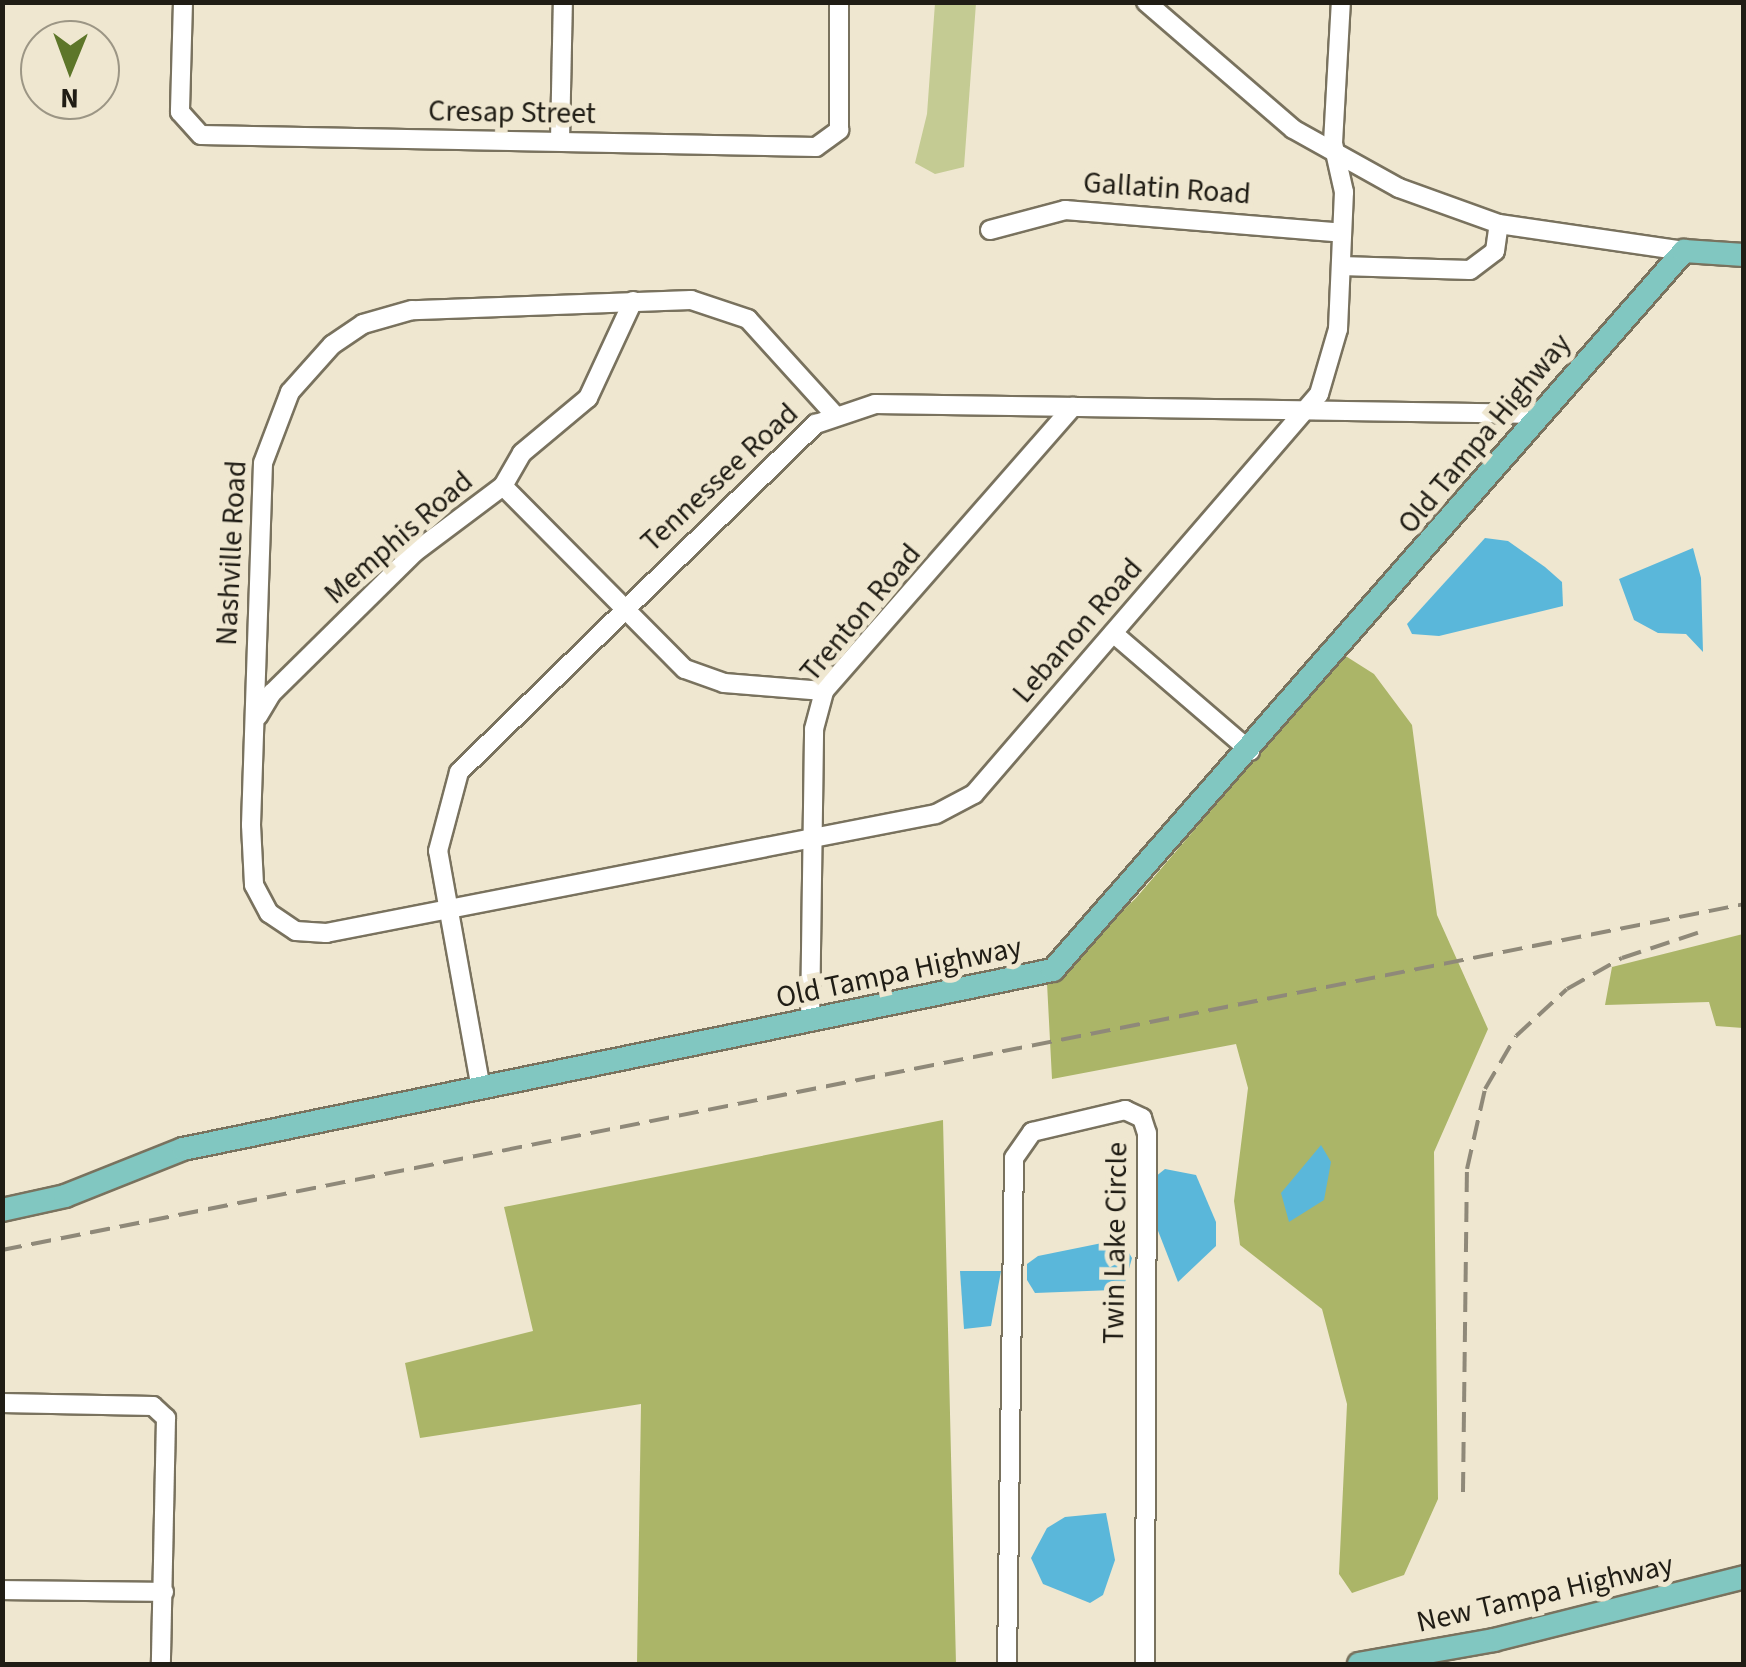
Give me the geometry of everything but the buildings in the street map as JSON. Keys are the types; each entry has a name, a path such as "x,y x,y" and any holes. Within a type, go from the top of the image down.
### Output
{"main road":[{"path":"1684,251 1744,255"},
{"name":"Old Tampa Highway","path":"2,1210 66,1196 183,1149 1054,970 1250,751 1684,251"},
{"name":"New Tampa Highway","path":"1359,1664 1494,1640 1744,1577"}],"street":[{"name":"Cresap Street","path":"183,2 180,112 187,126 202,135 816,147 834,137 839,2"},
{"path":"560,140 563,2"},
{"path":"1146,2 1294,129 1340,158 1499,224 1684,251"},
{"name":"Lebanon Road","path":"445,909 956,807 1307,410 1336,343 1342,233 1340,158 1334,143 1340,2"},
{"name":"Gallatin Road","path":"990,230 1065,210 1342,233"},
{"path":"1341,266 1470,270 1495,251 1499,224"},
{"name":"Nashville Road","path":"445,909 314,934 269,913 254,885 258,716 252,619 263,463 274,422 308,367 364,324 412,310 691,300 732,310 834,414"},
{"name":"Memphis Road","path":"258,716 272,693 415,552 480,496 503,486 522,453 600,384 633,301"},
{"name":"Tennessee Road","path":"481,1089 445,909 439,824 459,772 622,608 834,414 874,404 1541,414"},
{"name":"Trenton Road","path":"810,1022 814,729 824,690 1073,407"},
{"path":"503,486 668,657 703,677 824,690"},
{"path":"1113,633 1250,751"},
{"name":"Twin Lake Circle","path":"1007,1664 1014,1158 1032,1132 1124,1110 1142,1118 1147,1133 1145,1664"},
{"path":"2,1404 153,1406 166,1418 161,1664"},
{"path":"2,1590 164,1592"}],"green space":[{"path":"935,3 976,3 964,167 935,174 915,163 927,114"},
{"path":"1344,655 1374,674 1412,725 1437,915 1488,1029 1434,1152 1438,1499 1404,1575 1352,1593 1339,1574 1347,1404 1322,1309 1240,1245 1234,1201 1248,1088 1236,1044 1052,1079 1047,983 1136,898"},
{"path":"1743,934 1743,1028 1716,1026 1709,1002 1605,1005 1612,967"},
{"path":"943,1120 956,1664 637,1664 641,1404 420,1438 405,1363 533,1331 504,1207"}],"water":[{"path":"1485,538 1508,541 1545,567 1562,582 1563,606 1439,636 1412,634 1407,624"},
{"path":"1693,548 1701,578 1703,652 1686,634 1658,633 1634,620 1619,579"},
{"path":"1321,1145 1331,1162 1324,1200 1289,1222 1281,1193"},
{"path":"1165,1169 1196,1175 1216,1222 1216,1246 1178,1282 1153,1218 1155,1177"},
{"path":"1107,1242 1123,1243 1132,1258 1125,1283 1113,1290 1035,1293 1027,1280 1027,1264 1038,1256"},
{"path":"960,1271 1001,1271 991,1326 964,1329"},
{"path":"1106,1513 1115,1560 1103,1595 1090,1603 1043,1584 1031,1558 1047,1528 1065,1517"}],"railway":[{"path":"2,1250 1744,904"},
{"path":"1463,1492 1467,1169 1485,1089 1516,1036 1567,989 1622,958 1706,930"}]}
